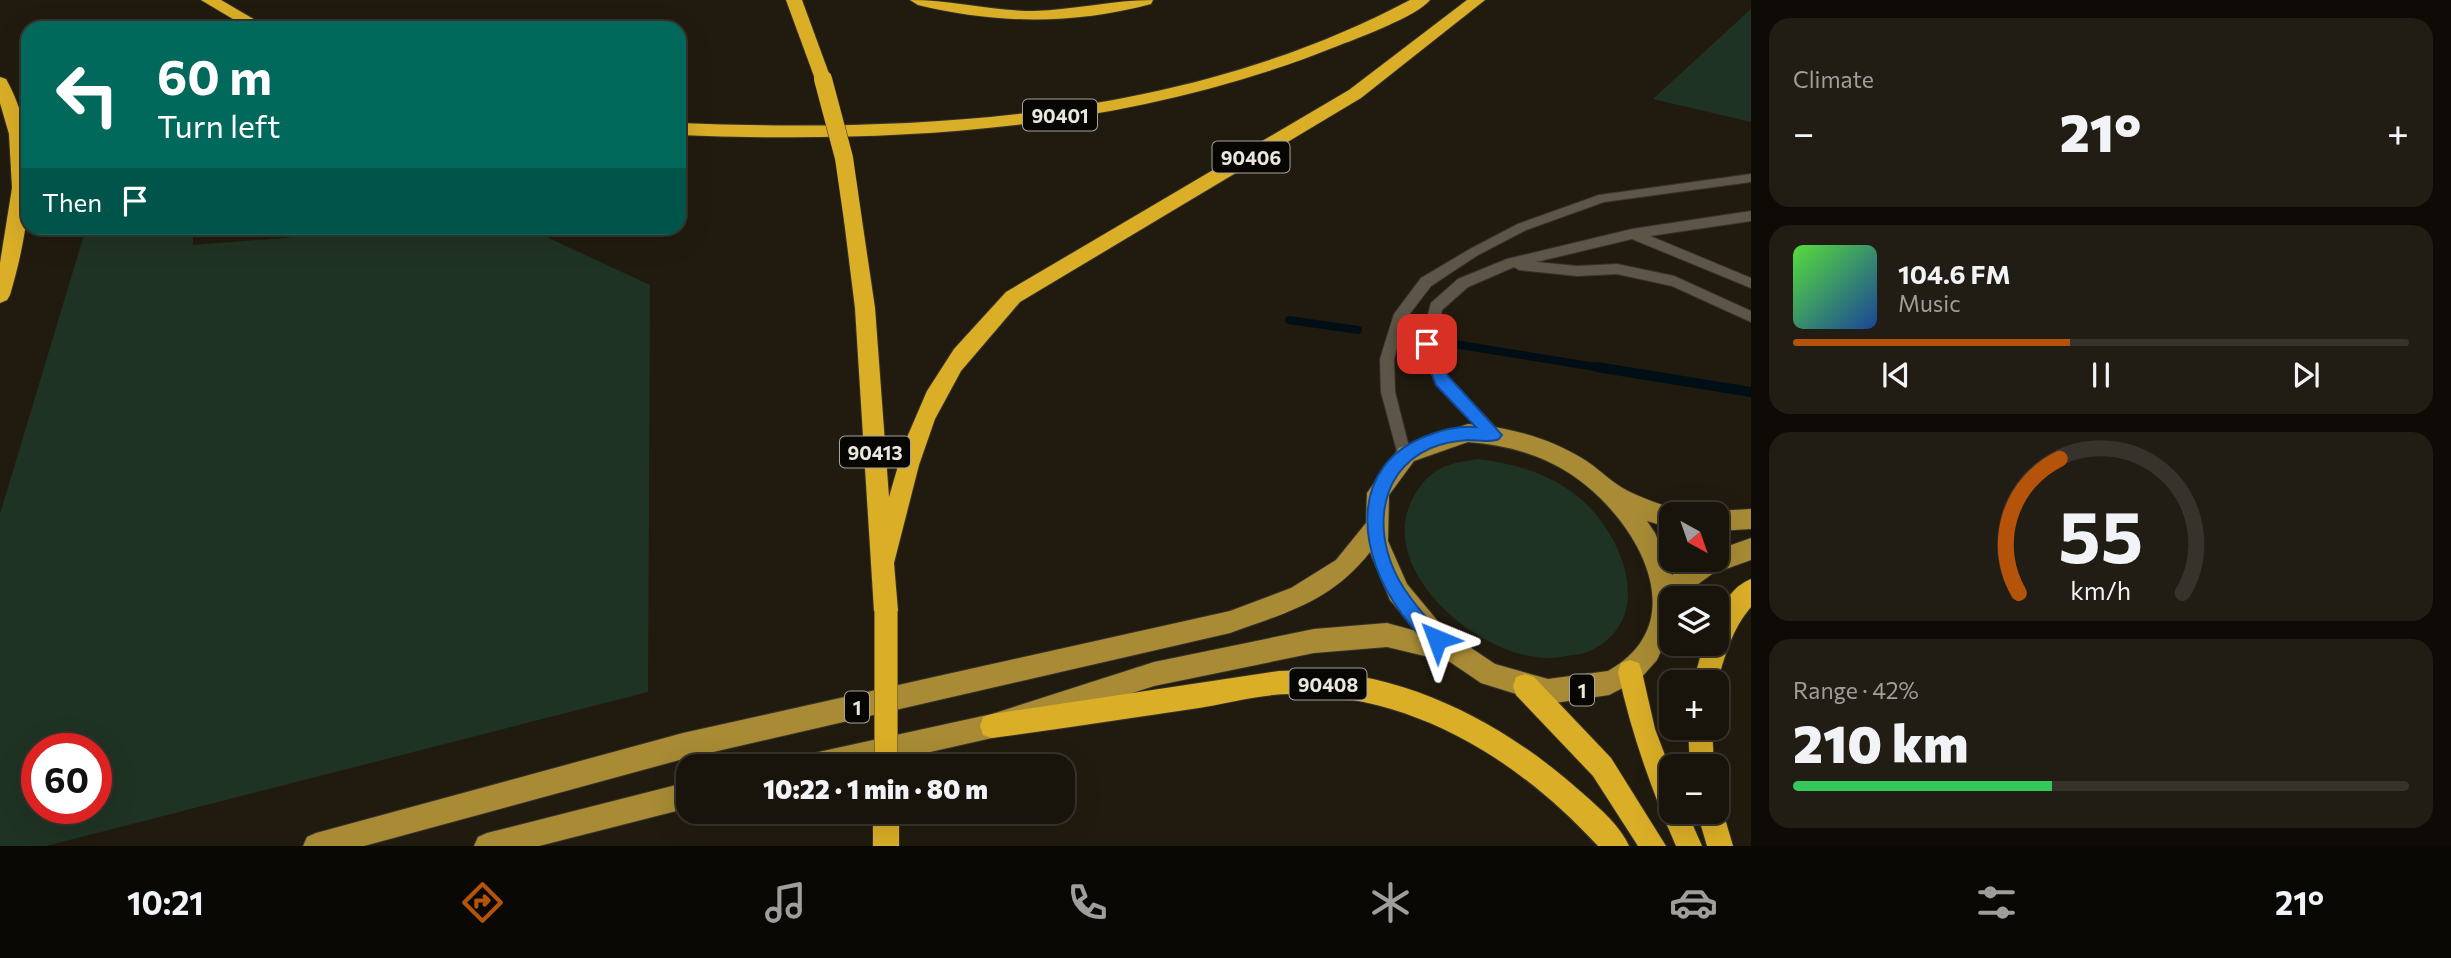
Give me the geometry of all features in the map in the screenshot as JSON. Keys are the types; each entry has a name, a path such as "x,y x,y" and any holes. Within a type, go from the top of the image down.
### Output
{"highway":[{"path":"209,0 248,21"},
{"name":"90413","path":"794,0 823,79 844,158 865,308 884,561"},
{"path":"918,0 982,14 1055,18 1094,13 1145,0"},
{"name":"90401","path":"686,128 753,133 885,132 949,129 1089,110 1196,86 1262,67 1386,20 1422,0"},
{"name":"90406","path":"884,561 920,428 940,387 974,338 1013,297 1355,94 1477,0"},
{"path":"0,83 18,127 21,191 18,227 0,295"},
{"path":"884,561 886,754"},
{"path":"1729,618 1751,590"},
{"path":"1630,672 1643,729 1659,772"},
{"name":"90408","path":"992,726 1290,682 1345,685 1395,696 1441,713 1485,734 1528,762 1616,846"},
{"path":"1525,686 1602,767 1653,846"},
{"path":"886,824 886,846"},
{"path":"1679,824 1689,846"},
{"path":"1714,824 1720,846"}],"main road":[{"name":"1","path":"1659,632 1650,652 1630,672 1609,683 1583,690 1555,691 1525,686 1476,667 1421,625 1397,594 1381,561 1375,529 1375,507 1381,487 1390,470 1404,455 1444,436 1468,433 1523,441 1552,452 1580,468 1605,488 1628,512 1646,539 1659,567 1662,586"},
{"name":"1","path":"1605,488 1659,515"},
{"path":"1729,520 1751,519"},
{"name":"1","path":"316,846 684,746 1230,622 1298,597 1344,568 1375,529"},
{"path":"1676,586 1695,570 1751,549"},
{"name":"1","path":"867,754 992,726 1154,674 1314,640 1387,635 1453,652"},
{"path":"487,846 676,798"}],"lane":[{"path":"1404,455 1388,392 1387,359 1399,318 1426,282 1474,252 1522,227 1603,198 1751,178"},
{"path":"1494,435 1442,380 1427,344 1437,307 1463,283 1507,264 1632,234 1751,216"},
{"path":"1632,234 1751,283"},
{"path":"1507,264 1577,271 1617,269 1674,281 1751,317"}],"green space":[{"path":"1751,9 1751,122 1653,99"},
{"path":"84,235 193,235 193,245 321,235 542,235 650,285 648,692 46,846 0,846 0,514"},
{"path":"1478,459 1521,467 1548,477 1584,502 1611,536 1627,578 1628,599 1623,619 1611,636 1592,650 1572,655 1537,657 1506,649 1475,634 1447,612 1424,586 1409,557 1405,527 1413,498 1427,479 1441,469 1454,463"}],"waterway":[{"path":"1289,320 1358,330"},
{"path":"1448,343 1608,369"},
{"path":"1597,367 1751,392"}],"route":[{"path":"1427,344 1442,380 1494,435 1468,433 1444,436 1404,455 1390,470 1375,507 1375,529 1381,561 1397,594 1421,625 1437,639"}]}
